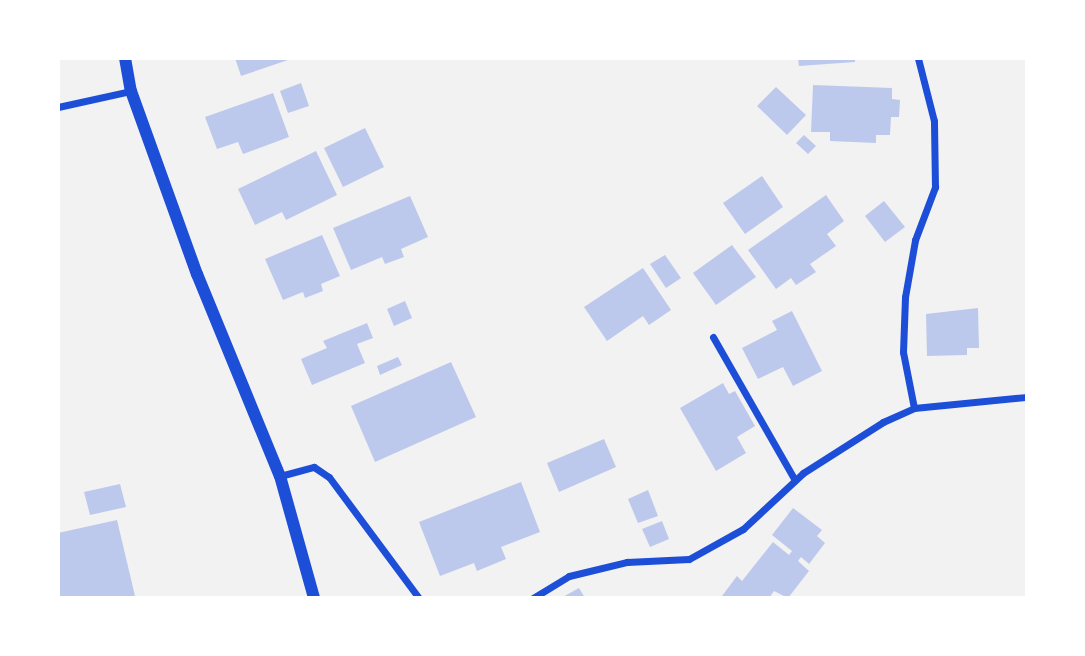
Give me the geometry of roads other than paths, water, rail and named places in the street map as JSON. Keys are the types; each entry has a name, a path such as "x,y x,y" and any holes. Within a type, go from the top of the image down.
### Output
{"street":[{"path":"125,58 131,91 197,274 280,476 314,598"},
{"path":"914,408 903,352 905,297 915,240 936,187 934,121 918,58"},
{"path":"58,107 131,91"},
{"path":"713,337 795,480"},
{"path":"533,598 569,576 580,573 627,562 689,559 743,529 795,480 883,422 914,408 1027,397"},
{"path":"280,476 314,467 329,477 419,598"}]}
